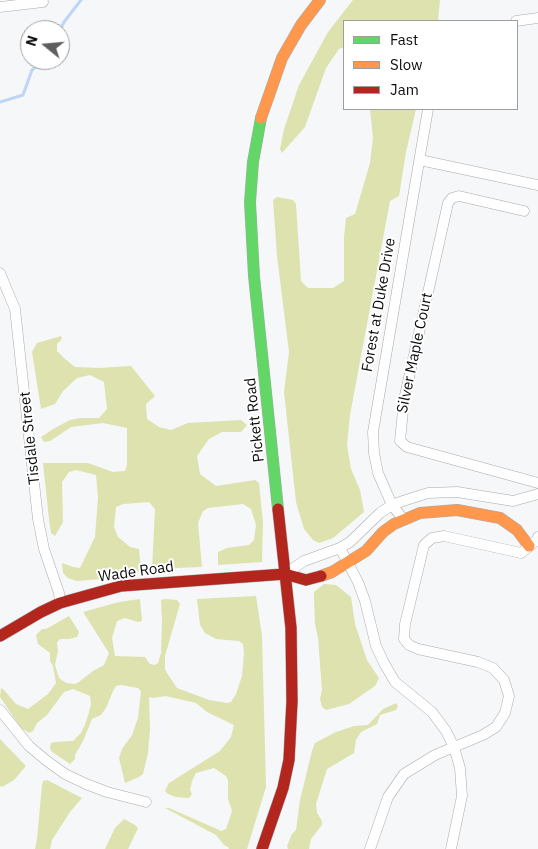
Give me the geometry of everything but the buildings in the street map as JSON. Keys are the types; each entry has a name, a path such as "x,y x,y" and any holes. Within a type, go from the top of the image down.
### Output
{"street":[{"name":"Pickett Road","path":"262,849 283,788 291,734 291,628 254,276 250,202 253,162 262,115 282,58 320,0"},
{"path":"0,7 43,2"},
{"path":"518,21 538,18"},
{"name":"Forest at Duke Drive","path":"403,519 392,504 378,473 374,453 373,432 428,110"},
{"path":"420,160 538,186"},
{"name":"Silver Maple Court","path":"524,211 458,196 452,198 448,204 404,400 400,440 407,447 538,483"},
{"name":"Tisdale Street","path":"0,273 15,309 38,519 46,556 59,592 60,603"},
{"path":"285,574 304,561 340,548 350,542 392,504 428,493 457,492 513,501 538,494"},
{"path":"285,574 306,580 332,572 366,551 383,532 403,519 436,510 457,510 500,518 517,530 530,546"},
{"path":"370,849 380,815 388,797 404,774 435,755 483,735 496,727 505,714 509,696 504,680 493,668 478,662 418,649 409,645 404,639 405,624 424,545 432,538 444,536 521,553 538,537"},
{"path":"340,548 365,600 376,646 394,682 432,712 446,731 454,747 461,775 462,796 451,849"},
{"name":"Wade Road","path":"0,636 60,603 102,590 139,584 285,574"},
{"path":"0,710 29,746 46,761 66,774 107,792 146,802"}],"green space":[{"path":"353,0 440,0 438,20 343,20 343,47 339,49 326,68 305,127 282,153 280,149 284,129 299,85 328,32"},
{"path":"370,110 416,110 406,152 399,196 390,201 350,415 347,445 351,469 360,490 364,512 333,538 319,543 313,540 304,529 296,502 284,392 289,352 277,256 273,200 277,197 293,200 296,204 301,281 308,288 333,288 344,281 346,218 355,214 370,163 373,138"},
{"path":"61,336 62,339 57,344 57,351 75,367 131,366 155,396 146,404 147,419 159,427 171,430 188,423 241,420 247,425 241,432 222,432 209,439 197,456 200,474 216,486 255,480 259,483 263,523 262,562 218,565 218,552 227,548 249,545 254,540 256,525 251,509 243,504 208,508 203,511 198,523 202,567 152,569 155,509 149,502 123,504 116,507 114,527 118,537 130,547 139,549 141,571 101,579 77,581 68,578 63,573 62,563 80,568 95,537 98,498 96,475 76,470 69,472 62,482 63,522 55,536 51,533 43,463 88,463 113,472 125,471 127,465 127,428 103,423 71,427 50,441 44,442 41,437 70,420 99,418 107,409 104,382 90,375 77,378 63,391 55,404 41,409 32,352 37,343"},
{"path":"324,584 336,585 351,597 355,624 367,660 379,678 375,686 349,704 326,710 322,707 320,699 322,690 314,597 314,592"},
{"path":"256,596 262,636 266,787 247,849 229,849 216,835 165,808 169,808 221,831 226,829 232,811 228,799 228,780 226,776 214,768 196,773 190,790 192,794 189,798 176,797 165,791 169,783 220,751 231,737 234,725 207,712 196,703 166,696 149,697 150,729 148,753 143,774 125,783 119,758 122,749 132,735 138,718 141,691 138,688 116,686 101,715 92,719 75,755 75,759 70,764 51,751 51,743 73,741 81,733 91,704 90,696 73,689 64,692 47,715 29,733 21,728 0,697 1,688 16,704 28,709 48,694 56,683 53,666 50,661 50,653 38,644 36,635 42,629 46,629 69,616 79,632 77,637 60,639 57,642 58,651 55,665 59,678 66,683 75,684 104,665 109,653 83,612 119,602 140,599 142,621 138,622 125,618 117,621 112,638 115,656 145,657 150,664 155,665 158,663 161,653 161,600 165,599 177,600 180,604 165,656 165,670 177,688 209,700 231,702 242,676 243,644 239,641 216,639 205,633 200,625 197,599"},
{"path":"396,703 398,706 396,710 380,715 377,724 361,732 356,740 354,753 327,769 316,804 317,813 322,821 322,825 311,839 309,849 288,849 287,846 292,834 296,830 300,800 315,743 336,732 354,726 368,725 383,709"},
{"path":"0,739 26,766 14,780 2,787 0,786"},
{"path":"47,780 82,798 70,812 52,840 50,849 35,849 42,785 43,781"},
{"path":"124,819 138,828 128,849 105,849 115,828"}],"waterway":[{"path":"66,20 81,0"},
{"path":"0,102 23,95 32,70"}],"traffic: fast":[{"path":"261,118 253,162 250,202 254,276 278,509"}],"traffic: slow":[{"path":"261,118 282,58 301,25 320,0"},
{"path":"321,576 332,572 366,551 383,532 394,524 420,513 457,510 500,518 517,530 529,546"}],"traffic: jam":[{"path":"262,849 283,788 289,760 292,701 291,628 278,509"},
{"path":"0,636 60,603 121,586 285,574 306,580 321,576"}]}
